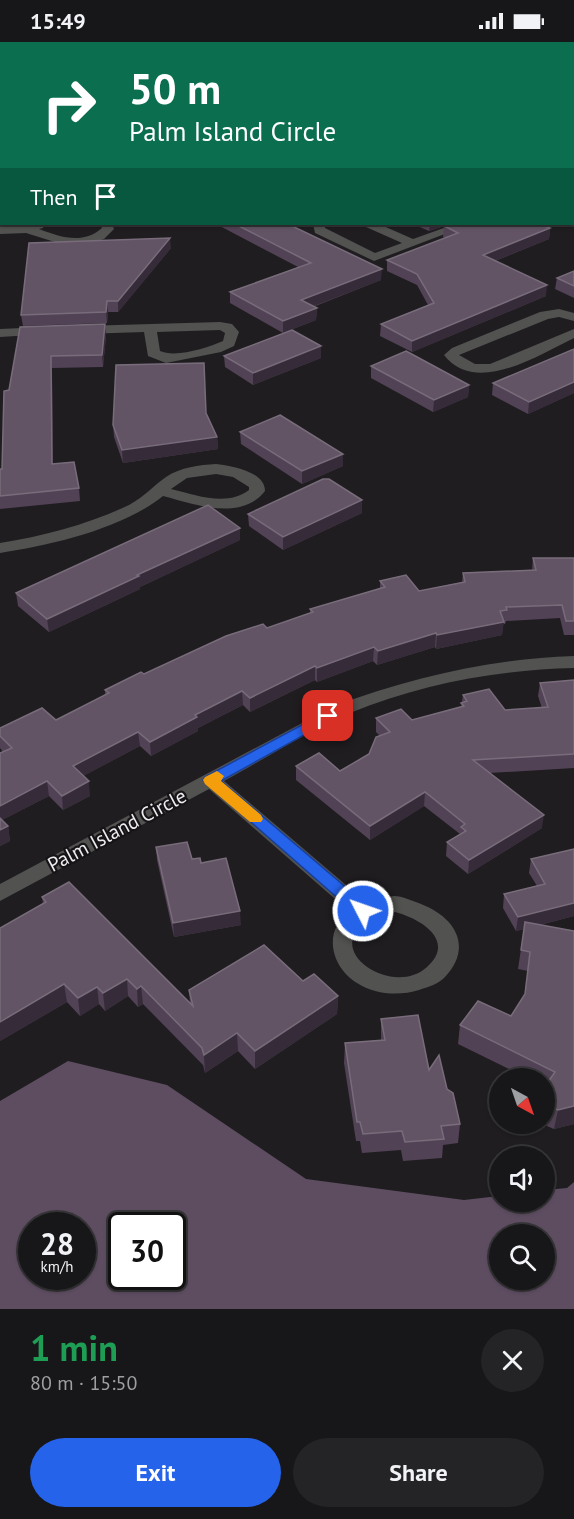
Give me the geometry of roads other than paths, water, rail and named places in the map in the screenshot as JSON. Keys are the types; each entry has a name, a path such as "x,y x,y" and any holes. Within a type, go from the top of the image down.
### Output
{"street":[{"path":"0,230 28,229 40,225"},
{"path":"28,229 62,242 96,238 108,229 106,225"},
{"path":"319,225 319,230 326,235 374,257 462,225"},
{"path":"372,225 412,243"},
{"path":"574,317 559,313 545,315 451,355 459,363 478,369 493,369 574,333"},
{"path":"0,333 150,328 220,326 227,327 232,332 232,338 229,343 216,349 166,359 153,353 150,328"},
{"path":"0,548 96,524 143,504 170,481 182,475 204,470 227,470 248,477 257,485 257,491 250,498 231,504 160,491"},
{"name":"Palm Island Circle","path":"0,892 314,722 396,689 470,672 514,665 574,662"},
{"path":"210,780 363,911"},
{"path":"395,904 413,907 428,914 440,924 447,937 448,951 444,963 434,974 420,982 393,985 367,979 354,970 345,958 341,945 343,932 351,920 363,911 395,904"}]}
